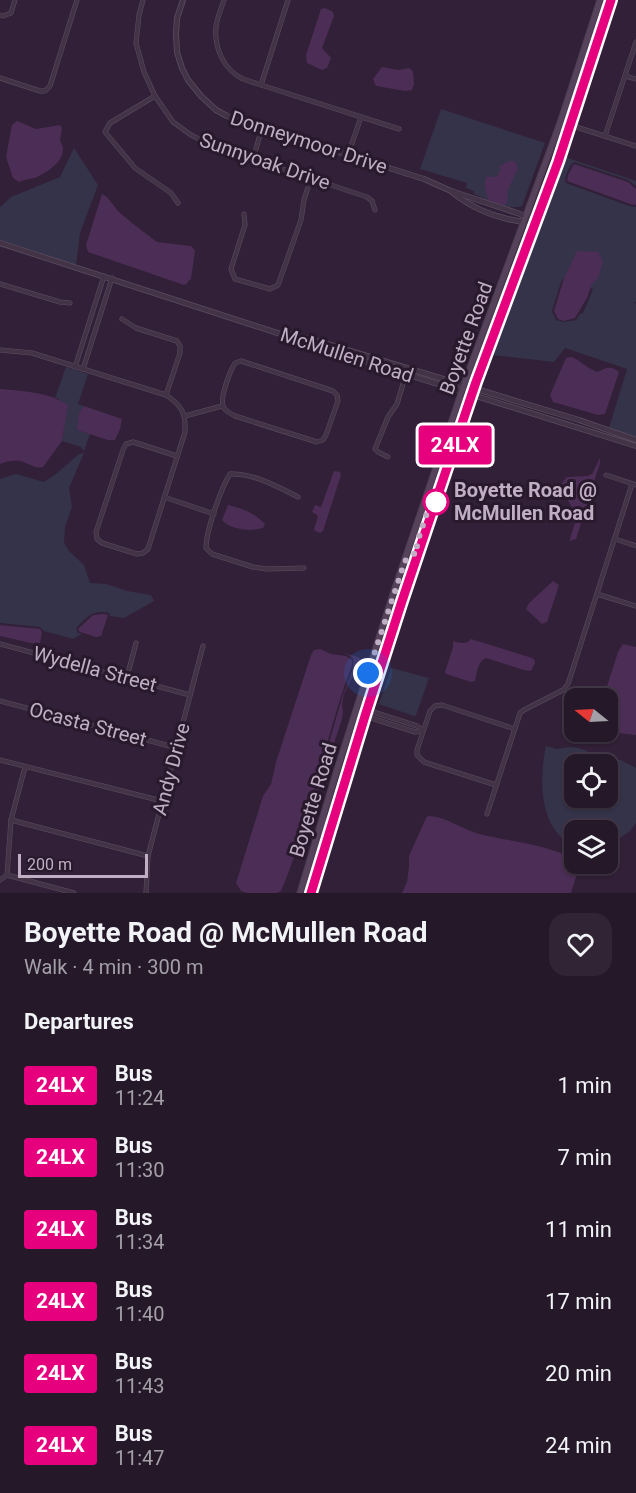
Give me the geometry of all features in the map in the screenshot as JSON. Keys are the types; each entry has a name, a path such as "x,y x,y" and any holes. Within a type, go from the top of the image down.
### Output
{"main road":[{"name":"Boyette Road","path":"300,893 375,652 427,495 560,123 600,0"},
{"name":"Boyette Road","path":"311,893 419,550 473,392 536,223 610,0"},
{"path":"405,561 419,550 417,543 427,513 427,495"},
{"path":"366,713 364,705 366,695 377,661 375,652"},
{"path":"306,893 323,835 323,817"}],"street":[{"path":"0,15 11,13 15,0"},
{"path":"0,78 40,91 45,91 50,86 77,0"},
{"name":"Sunnyoak Drive","path":"143,0 136,43 154,96 173,122 190,135 211,145 367,196 372,201 375,210"},
{"name":"Donneymoor Drive","path":"183,0 177,18 177,52 188,80 216,110 262,128 424,179 451,191 520,214 526,220 536,223"},
{"path":"224,0 216,26 218,51 236,75 399,129"},
{"path":"261,85 288,0"},
{"path":"604,136 636,42"},
{"path":"625,76 636,79"},
{"path":"154,96 110,123 105,132 135,168 171,193 178,203"},
{"path":"348,155 361,117"},
{"path":"570,125 636,146"},
{"path":"253,159 262,128"},
{"path":"244,214 245,225 231,269 235,279 270,289 278,285 301,220 311,178"},
{"name":"Donneymoor Drive","path":"451,191 476,208 518,222 526,220"},
{"name":"McMullen Road","path":"0,243 473,392 636,446"},
{"path":"75,367 104,276"},
{"path":"82,369 112,278"},
{"path":"0,284 70,303"},
{"path":"122,319 135,328 177,341 180,346 180,354 166,396"},
{"name":"McMullen Road","path":"310,341 406,374 463,389"},
{"path":"0,350 32,353 166,396 175,401 185,416 185,432 148,549 137,555 102,543 97,539 96,532 126,444 133,442 177,456"},
{"path":"241,361 333,391 338,401 326,435 323,440 317,442 235,416 226,412 222,406 231,369 241,361"},
{"path":"388,457 375,449 388,417 397,404 406,374"},
{"name":"McMullen Road","path":"473,392 579,420 636,440"},
{"path":"185,416 222,406"},
{"path":"298,497 275,485 239,473 231,474 225,481 206,541 206,548 212,554 260,568 304,567"},
{"path":"487,814 522,712 563,690 566,686 634,484 606,475"},
{"path":"164,497 214,514"},
{"path":"615,538 636,546"},
{"path":"597,594 636,606"},
{"path":"127,677 136,643"},
{"name":"Wydella Street","path":"0,644 190,695"},
{"name":"Andy Drive","path":"146,893 148,856 203,646"},
{"name":"Ocasta Street","path":"0,701 177,748"},
{"path":"496,785 421,760 417,753 423,731 430,711 438,705 515,729"},
{"path":"366,713 417,726 423,731"},
{"path":"0,760 162,801"},
{"path":"8,875 11,820 25,767"},
{"path":"11,820 148,856"},
{"path":"0,880 8,875 74,893"}],"shaded area":[{"path":"325,8 333,12 334,16 322,48 331,58 327,68 322,70 307,63 306,55 321,9"},
{"path":"382,67 398,70 409,68 413,71 412,90 376,86 373,79"},
{"path":"441,109 545,143 522,206 510,207 498,204 474,194 474,191 466,188 467,183 420,169"},
{"path":"17,121 36,129 60,125 62,128 60,141 63,147 58,162 48,171 19,182 13,178 6,157 12,125"},
{"path":"74,148 98,185 80,233 76,265 0,240 0,207 11,197 60,177"},
{"path":"565,157 636,181 636,186 628,180 574,162 568,170 565,181 636,207 636,302 634,302 636,304 636,438 609,428 627,369 565,348 554,362 492,355","holes":["562,279 593,289 583,313 576,320 564,322 556,320 552,311"]},
{"path":"509,161 515,161 518,168 508,190 507,203 504,205 488,200 485,186 487,176 497,175 500,172 500,166"},
{"path":"574,164 628,182 636,189 636,205 567,181"},
{"path":"102,194 118,211 157,242 191,246 195,251 191,279 188,283 184,285 88,252 86,245"},
{"path":"577,251 598,252 603,262 598,278 592,284 575,318 564,321 558,319 554,311 563,281"},
{"path":"572,357 598,372 609,368 619,372 605,414 598,415 553,402 550,395 566,358"},
{"path":"66,367 88,374 78,404 84,406 79,413 80,431 90,434 84,451 81,447 62,441 64,429 58,398 55,398"},
{"path":"0,389 53,397 68,405 62,441 43,467 34,467 18,461 7,461 0,464"},
{"path":"84,406 122,419 115,440 108,440 77,428 79,413"},
{"path":"84,453 69,488 72,507 65,527 64,543 84,565 90,583 106,584 127,591 151,595 154,601 124,618 110,616 109,613 103,612 94,613 76,628 78,633 82,634 73,639 44,631 40,627 0,623 0,479 16,474 44,482 79,454"},
{"path":"600,458 576,539 570,541 577,516 566,497 562,483 567,477 592,474"},
{"path":"334,471 340,472 341,475 323,531 320,533 314,529 318,517 312,512 315,505 321,507"},
{"path":"228,505 257,517 265,524 263,528 241,529 226,523 222,520"},
{"path":"553,581 559,585 547,622 542,624 526,609 529,603"},
{"path":"93,615 108,615 101,636 96,637 80,632 78,629"},
{"path":"0,625 40,629 42,632 40,643 35,644 0,636"},
{"path":"471,639 529,657 534,659 535,663 531,671 486,658 479,665 475,681 471,682 446,674 453,641 465,643"},
{"path":"623,644 636,647 636,735 618,733 618,688 607,688 618,652"},
{"path":"320,649 331,654 346,656 352,660 352,665 333,721 301,835 281,891 247,893 241,891 236,883 263,796 271,784 311,655 314,650"},
{"path":"344,653 358,657 364,662 363,670 353,675 344,694 342,719 296,858 342,698 353,668 353,658"},
{"path":"391,668 429,678 416,715 379,704"},
{"path":"546,746 557,749 579,748 594,754 564,754 564,808 618,808 618,760 621,760 636,768 636,823 618,840 618,820 564,820 564,839 547,815 542,780"},
{"path":"428,816 446,820 476,833 539,846 564,854 564,874 577,874 571,893 402,893 407,882 409,856"}],"bus line":[{"name":"24LX","path":"311,893 402,601 476,382 558,162 611,0"}],"place":[{"name":"Boyette Road @ McMullen Road","path":"436,502"}],"route":[{"path":"368,673 405,561 419,550 417,543 428,504 436,502"}]}
